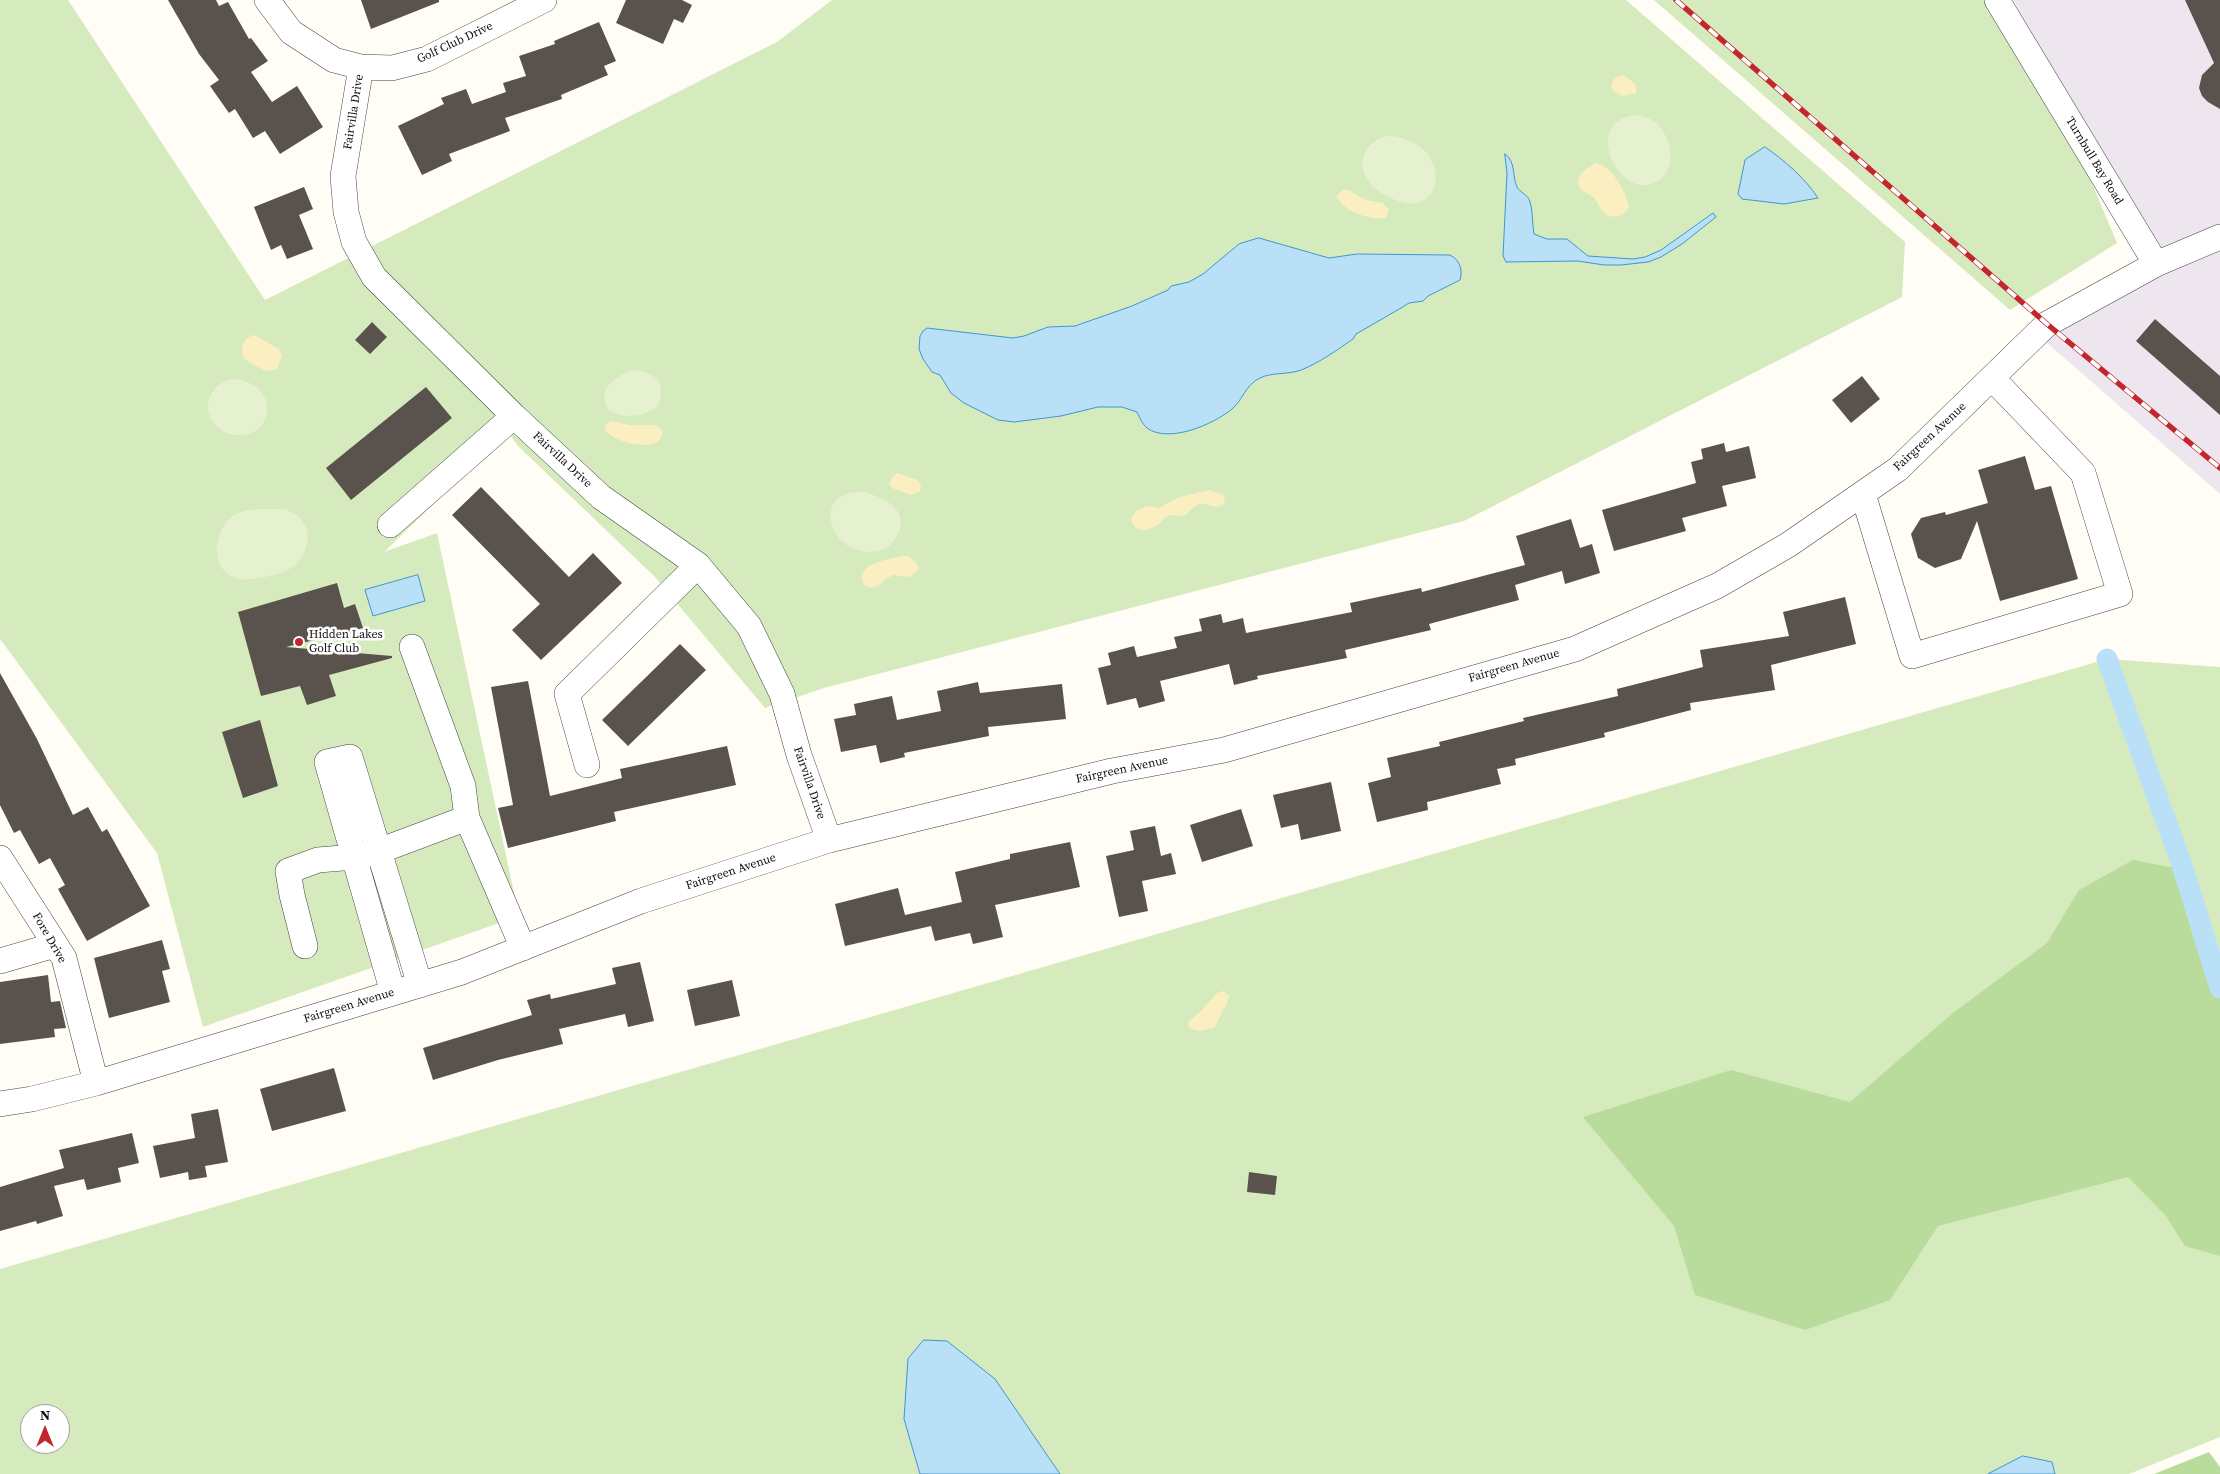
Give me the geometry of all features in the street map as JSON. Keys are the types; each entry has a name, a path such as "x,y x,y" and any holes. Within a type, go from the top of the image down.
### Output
{"street":[{"name":"Golf Club Drive","path":"267,0 291,32 334,60 361,67 392,68 427,59 544,0"},
{"name":"Turnbull Bay Road","path":"1997,0 2156,264"},
{"name":"Fairvilla Drive","path":"361,67 343,176 346,212 354,242 374,277 514,416 601,497 698,565 749,626 782,694 799,755 829,840"},
{"path":"2156,264 2220,237"},
{"name":"Fairgreen Avenue","path":"0,1104 32,1099 96,1083 462,972 640,901 829,840 1112,771 1224,750 1575,649 1717,586 1788,545 1898,469 2047,324 2156,264"},
{"path":"1863,494 1912,656 2120,594 2083,473 1992,378"},
{"path":"390,525 514,416"},
{"path":"587,765 567,694 698,565"},
{"path":"412,647 463,786 467,818 523,948"},
{"path":"393,993 327,762 350,757 420,985"},
{"path":"306,946 292,895 288,871 318,860 354,857 379,851 467,818"},
{"name":"Fore Drive","path":"0,858 64,958 96,1083"},
{"path":"0,961 55,944"}],"shaded area":[{"path":"2014,0 2220,0 2220,224 2160,249 2027,30"},
{"path":"2220,249 2220,494 2045,341 2053,333 2161,274"}],"green space":[{"path":"0,0 68,0 265,300 777,42 832,0 1626,0 1905,242 1902,297 1464,521 824,688 765,708 654,576 518,446 508,432 384,552 437,533 519,916 203,1027 157,853 0,639"},
{"path":"1654,0 1985,0 2084,164 2117,243 2010,310"},
{"path":"1636,115 1649,119 1659,126 1666,137 1670,149 1670,161 1667,172 1659,180 1647,185 1635,184 1625,177 1616,167 1610,154 1608,141 1611,129 1620,120"},
{"path":"1387,136 1408,140 1425,151 1430,157 1435,171 1435,186 1432,193 1420,202 1407,203 1393,199 1373,187 1365,175 1363,168 1364,154 1373,143"},
{"path":"633,370 647,373 657,380 661,391 658,406 641,415 616,414 610,411 606,404 604,397 606,391 614,380"},
{"path":"232,379 248,382 255,386 265,398 267,413 264,422 254,432 240,435 225,432 214,423 210,416 208,403 210,396 219,385"},
{"path":"865,492 883,499 892,505 900,518 897,536 889,546 878,551 861,551 847,545 837,535 831,523 831,511 836,501 847,494"},
{"path":"284,509 299,517 307,531 306,549 301,559 283,572 256,579 236,578 227,573 221,566 217,546 223,527 230,519 238,513 248,510"},
{"path":"2107,659 2220,667 2220,1437 2129,1474 0,1474 0,1269"},
{"path":"2133,860 2169,867 2182,865 2220,988 2220,1256 2185,1246 2166,1216 2128,1177 1938,1226 1890,1300 1805,1330 1695,1295 1674,1226 1583,1117 1731,1070 1850,1102 1953,1013 2047,943 2079,890"},
{"path":"2209,1452 2220,1467 2220,1474 2154,1474"}],"sand":[{"path":"1624,75 1635,84 1637,93 1623,96 1613,91 1612,82"},
{"path":"1596,163 1602,165 1613,174 1625,195 1629,207 1621,215 1613,217 1606,214 1597,201 1583,191 1579,185 1579,177 1582,173"},
{"path":"1343,190 1349,190 1365,200 1383,203 1389,210 1386,218 1372,218 1351,211 1336,196"},
{"path":"254,335 279,349 282,357 277,369 265,371 244,359 243,344 250,336"},
{"path":"612,421 629,425 657,425 662,430 661,438 656,443 648,445 628,443 610,435 605,430 606,424"},
{"path":"897,473 917,480 921,485 920,491 911,495 892,488 889,484"},
{"path":"1209,490 1223,495 1225,502 1218,507 1205,504 1197,505 1184,516 1168,516 1158,525 1144,530 1140,530 1132,523 1131,518 1137,510 1148,506 1159,508 1179,497"},
{"path":"909,556 919,566 918,570 910,577 893,575 876,586 869,587 864,585 861,577 872,564"},
{"path":"1223,991 1229,995 1228,1001 1214,1028 1200,1031 1189,1028 1188,1022 1217,993"}],"water":[{"path":"1765,147 1794,170 1818,198 1784,204 1742,199 1738,194 1745,160"},
{"path":"1505,154 1511,161 1517,187 1528,197 1530,202 1534,234 1547,239 1567,239 1588,256 1633,259 1645,257 1661,250 1713,213 1716,217 1682,244 1661,257 1648,262 1604,265 1578,261 1506,262 1503,256 1507,173"},
{"path":"1259,238 1329,258 1357,254 1450,255 1458,262 1461,276 1460,280 1428,296 1423,301 1409,303 1356,334 1353,339 1314,364 1296,372 1260,378 1247,389 1236,405 1224,415 1203,426 1179,433 1167,434 1147,428 1137,412 1122,407 1098,407 1061,416 1014,422 998,420 964,403 951,393 940,375 932,372 919,349 920,336 927,328 1013,338 1048,327 1075,326 1132,306 1168,290 1171,286 1189,282 1203,274 1239,244"},
{"path":"418,575 425,601 373,616 365,590"},
{"path":"924,1340 947,1341 995,1379 1060,1474 920,1474 904,1419 908,1359"},
{"path":"2023,1456 2052,1462 2055,1474 1988,1474"}],"building":[{"path":"168,0 216,0 219,6 228,2 249,39 251,38 268,61 251,72 272,102 297,86 323,127 280,154 265,131 253,138 235,109 229,113 210,86 219,80 199,54"},
{"path":"361,0 439,0 439,2 371,29"},
{"path":"626,0 682,0 692,5 683,23 674,19 663,44 616,23"},
{"path":"2185,0 2220,0 2220,109 2202,96 2199,88 2202,75 2214,63"},
{"path":"599,22 616,61 604,66 608,75 561,95 562,99 505,118 510,131 449,154 452,161 422,175 398,126 444,104 441,98 466,89 472,104 506,92 503,83 526,76 519,56 555,44 554,41"},
{"path":"304,187 313,209 299,215 313,249 287,259 281,245 271,250 254,207"},
{"path":"2155,319 2220,376 2220,415 2136,341"},
{"path":"372,322 387,337 370,354 355,340"},
{"path":"1862,376 1880,399 1851,423 1832,400"},
{"path":"426,387 452,418 351,500 326,468"},
{"path":"1724,443 1726,452 1749,446 1756,478 1722,486 1727,506 1682,518 1686,531 1614,551 1602,510 1696,483 1691,462 1703,459 1701,449"},
{"path":"2025,456 2035,490 2051,486 2078,579 2000,601 1977,521 1961,559 1935,568 1918,558 1911,534 1921,518 1945,512 1946,515 1988,503 1978,470"},
{"path":"481,487 569,577 593,553 622,583 541,660 512,630 540,604 452,515"},
{"path":"1571,519 1580,548 1592,544 1600,573 1565,584 1562,571 1515,585 1519,600 1429,624 1431,630 1345,650 1347,658 1257,676 1258,679 1234,685 1229,664 1160,681 1165,701 1139,708 1136,698 1107,705 1098,668 1111,665 1108,653 1134,646 1137,657 1177,648 1174,637 1202,631 1199,619 1221,614 1223,623 1243,618 1246,633 1352,612 1350,603 1421,588 1422,592 1525,565 1516,536"},
{"name":"Hidden Lakes Golf Club","path":"337,583 344,608 355,604 363,628 286,647 392,656 392,658 329,675 336,696 307,705 300,686 261,696 238,612"},
{"path":"1845,597 1856,644 1771,665 1775,690 1690,703 1691,710 1604,733 1605,737 1515,759 1516,765 1497,769 1501,784 1427,802 1428,810 1377,822 1368,783 1391,777 1387,758 1440,746 1439,742 1524,721 1523,718 1618,696 1617,689 1703,667 1700,650 1789,636 1783,612"},
{"path":"680,644 706,670 628,746 602,720"},
{"path":"0,673 37,739 73,815 88,807 102,832 107,829 150,906 87,941 58,889 65,885 50,858 39,864 20,830 14,833 0,805"},
{"path":"528,681 550,796 622,778 620,769 727,746 736,785 614,812 616,821 508,848 498,808 513,805 491,687"},
{"path":"978,682 980,693 1062,684 1066,719 988,727 989,736 904,753 905,757 880,763 876,745 841,752 834,719 856,715 854,704 892,696 897,720 941,711 937,691"},
{"path":"260,720 278,786 243,798 222,732"},
{"path":"1331,782 1341,831 1301,840 1298,824 1281,828 1273,795"},
{"path":"1241,809 1253,846 1202,862 1190,825"},
{"path":"1155,826 1161,856 1171,853 1176,874 1142,881 1148,911 1119,917 1106,856 1134,850 1130,831"},
{"path":"1070,842 1080,887 995,905 1003,937 973,944 970,933 935,941 931,926 845,946 835,904 898,888 905,915 962,902 955,872 1010,859 1010,854"},
{"path":"162,940 170,969 162,971 170,1002 109,1018 94,958"},
{"path":"640,962 654,1021 628,1027 625,1014 559,1029 563,1044 498,1060 433,1080 423,1048 532,1015 527,1000 550,994 551,999 616,984 612,968"},
{"path":"48,975 51,1002 60,1001 66,1028 54,1029 55,1037 0,1044 0,982"},
{"path":"732,980 740,1016 695,1026 687,990"},
{"path":"334,1068 346,1111 272,1131 260,1089"},
{"path":"218,1109 228,1162 205,1166 207,1177 189,1180 188,1172 160,1178 153,1146 195,1138 191,1114"},
{"path":"132,1133 139,1163 118,1168 121,1182 87,1190 84,1179 54,1186 63,1216 37,1224 36,1221 0,1231 0,1187 64,1168 59,1150"},
{"path":"1249,1172 1277,1176 1275,1195 1247,1192"}],"waterway":[{"path":"2107,659 2182,865 2220,988"}],"railway":[{"path":"1676,0 2047,324 2220,468"}],"place":[{"name":"Hidden Lakes Golf Club","path":"299,642"}]}
